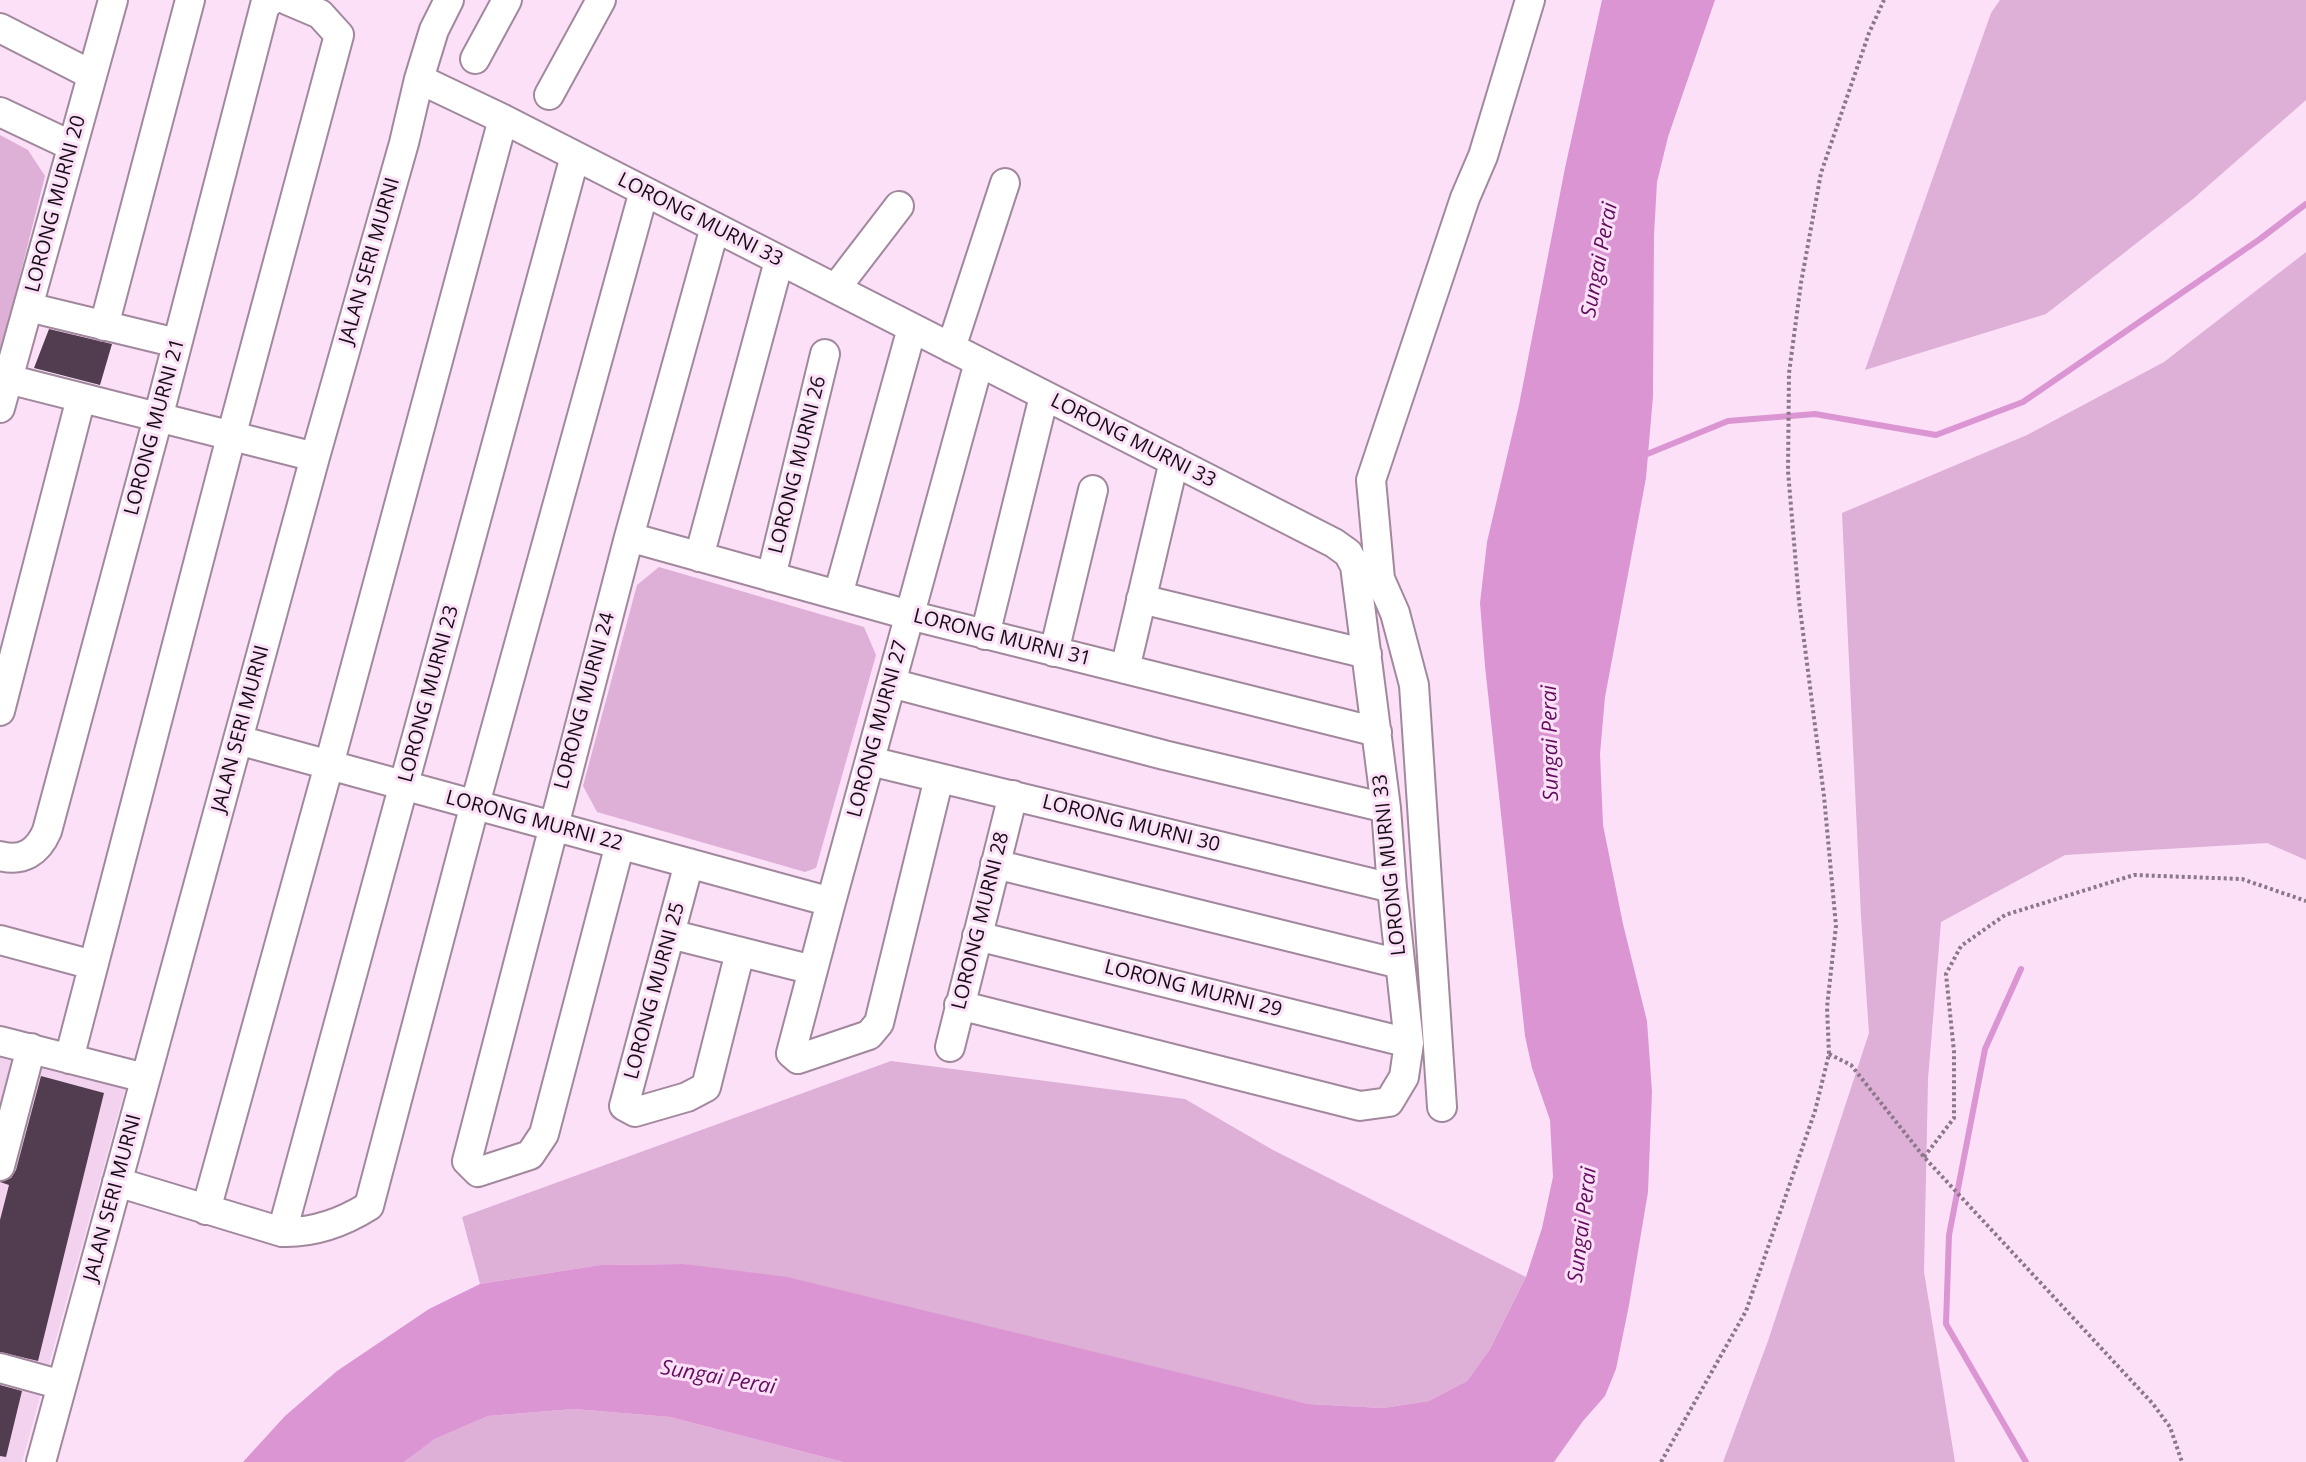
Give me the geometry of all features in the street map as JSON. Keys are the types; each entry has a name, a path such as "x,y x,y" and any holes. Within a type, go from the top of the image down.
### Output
{"street":[{"name":"LORONG MURNI 20","path":"0,408 4,378 28,307 113,0"},
{"path":"104,326 190,0"},
{"name":"LORONG MURNI 21","path":"0,856 22,857 33,853 42,844 47,831 158,418 265,5 272,0"},
{"path":"69,1059 231,437 339,35 320,14 287,0"},
{"name":"JALAN SERI MURNI","path":"41,1462 315,457 404,143 419,78 434,30 449,0"},
{"path":"475,59 507,0"},
{"path":"549,95 601,0"},
{"path":"1442,1107 1414,685 1395,613 1380,579 1371,480 1465,198 1483,156 1530,0"},
{"path":"0,28 92,75"},
{"name":"LORONG MURNI 33","path":"419,78 836,288 1334,543 1348,553 1355,566 1377,732 1409,1042 1404,1077 1389,1102 1360,1106 959,1005"},
{"path":"0,112 72,146"},
{"path":"206,1210 503,119"},
{"name":"LORONG MURNI 23","path":"282,1232 575,156"},
{"path":"951,348 1005,183"},
{"path":"117,1182 282,1232 299,1232 347,1220 369,1206 475,804 644,191"},
{"path":"836,288 899,206"},
{"name":"LORONG MURNI 24","path":"620,844 544,1134 530,1155 478,1172 466,1161 629,537 715,227"},
{"path":"699,557 779,261"},
{"path":"28,307 177,343"},
{"path":"838,595 912,328"},
{"name":"LORONG MURNI 26","path":"771,577 825,354"},
{"name":"LORONG MURNI 27","path":"939,778 879,1023 869,1035 798,1059 791,1053 979,362"},
{"path":"4,378 315,457"},
{"path":"986,635 1044,396"},
{"path":"0,711 81,398"},
{"path":"1125,669 1174,461"},
{"path":"1054,652 1093,490"},
{"name":"LORONG MURNI 31","path":"629,537 909,615 1377,732"},
{"path":"1141,599 1367,654"},
{"path":"891,683 1164,755 1386,808"},
{"name":"LORONG MURNI 22","path":"238,740 831,902"},
{"name":"LORONG MURNI 30","path":"870,761 1392,888"},
{"name":"LORONG MURNI 28","path":"950,1047 1012,795"},
{"name":"LORONG MURNI 25","path":"689,863 624,1106 635,1112 687,1096 706,1087 740,952"},
{"path":"995,864 1400,964"},
{"path":"670,934 813,970"},
{"name":"LORONG MURNI 29","path":"977,936 1409,1042"},
{"path":"0,940 93,966"},
{"path":"0,1041 145,1078"},
{"path":"0,1166 31,1048"},
{"path":"0,1368 62,1385"}],"path":[{"path":"1662,1462 1746,1311 1815,1111 1829,1054 1827,1007 1836,926 1824,796 1799,601 1788,471 1790,373 1801,283 1821,173 1869,33 1884,0"},
{"path":"1924,1158 1954,1118 1954,1052 1946,974 1961,946 2005,915 2134,875 2242,879 2306,901"},
{"path":"1829,1054 1851,1065 1924,1158 2153,1404 2170,1427 2182,1462"}],"shaded area":[{"path":"2000,0 2306,0 2306,100 2193,199 2046,314 1865,370 1991,13"},
{"path":"0,135 28,150 45,176 0,355"},
{"path":"2306,252 2306,860 2267,843 2065,855 1941,922 1928,1079 1924,1272 1955,1462 1723,1462 1768,1341 1869,1033 1861,916 1842,513 2027,435 2164,362"},
{"path":"659,567 864,627 876,655 816,868 805,872 597,812 583,786 637,585"},
{"path":"0,1057 125,1089 22,1462 0,1462"},
{"path":"891,1061 1185,1099 1273,1150 1526,1277 1490,1349 1467,1381 1429,1401 1383,1408 1308,1404 684,1264 600,1265 480,1284 462,1217"},
{"path":"574,1409 670,1417 843,1462 404,1462 435,1439 488,1416"}],"water":[{"name":"Sungai Perai","path":"1602,0 1715,0 1668,137 1657,182 1654,235 1653,396 1646,478 1605,697 1600,754 1603,825 1623,924 1647,1021 1652,1092 1648,1192 1616,1369 1605,1396 1583,1421 1554,1462 843,1462 670,1417 574,1409 488,1416 435,1439 404,1462 243,1462 285,1416 337,1371 429,1309 480,1284 600,1265 684,1264 787,1277 1308,1404 1383,1408 1429,1401 1467,1381 1490,1349 1526,1277 1542,1228 1553,1177 1550,1120 1532,1068 1525,1036 1480,603 1487,542 1519,405 1565,168"}],"building":[{"path":"49,329 112,344 100,385 34,368"},
{"path":"41,1076 104,1093 38,1361 0,1352 0,1220 9,1185 0,1182 11,1178 16,1170"},
{"path":"0,1385 22,1391 6,1457 0,1456"}],"waterway":[{"path":"1640,457 1728,421 1815,414 1936,435 2023,402 2260,239 2306,204"},
{"path":"2021,969 1985,1049 1949,1235 1946,1324 2026,1462"}]}
